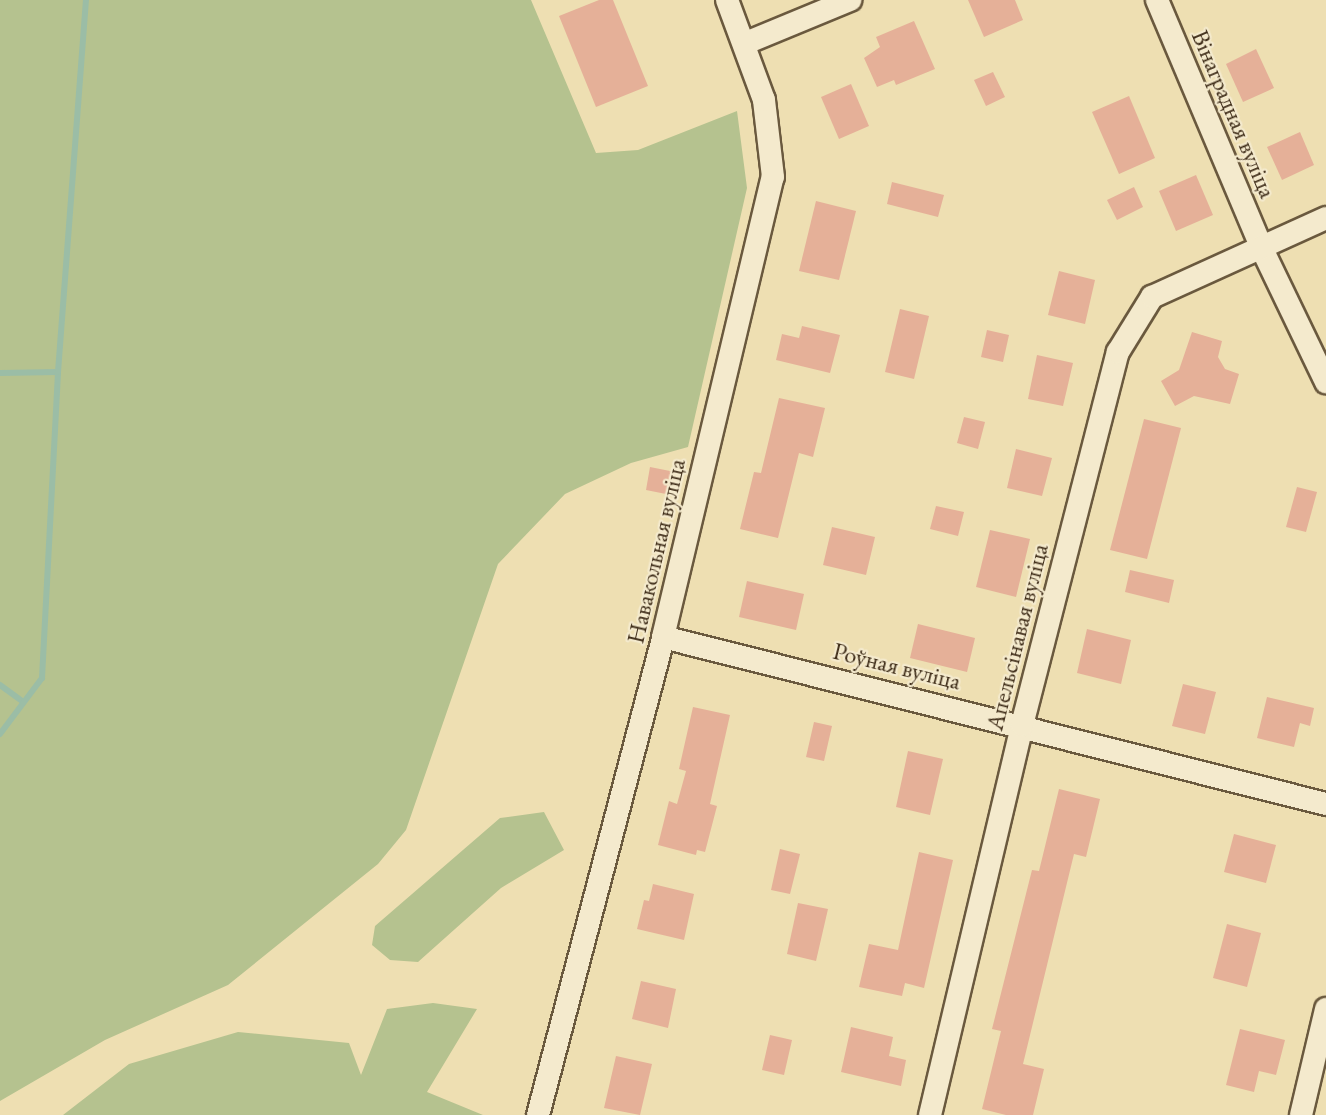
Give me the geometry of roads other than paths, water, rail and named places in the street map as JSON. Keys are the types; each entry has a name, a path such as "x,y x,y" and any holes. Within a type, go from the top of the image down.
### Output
{"street":[{"name":"Навакольная вуліца","path":"538,1115 663,637 772,177 764,100 746,43 727,0"},
{"path":"746,43 850,0"},
{"name":"Вінаградная вуліца","path":"1157,0 1262,249 1326,382"},
{"path":"1262,249 1326,218"},
{"name":"Апельсінавая вуліца","path":"930,1115 1022,725 1118,352 1152,297 1262,249"},
{"name":"Роўная вуліца","path":"663,637 1022,725 1326,804"},
{"path":"1301,1115 1326,1010"}],"waterway":[{"path":"0,734 42,678 58,372 86,0"},
{"path":"0,373 58,372"},
{"path":"0,685 22,701"}]}
